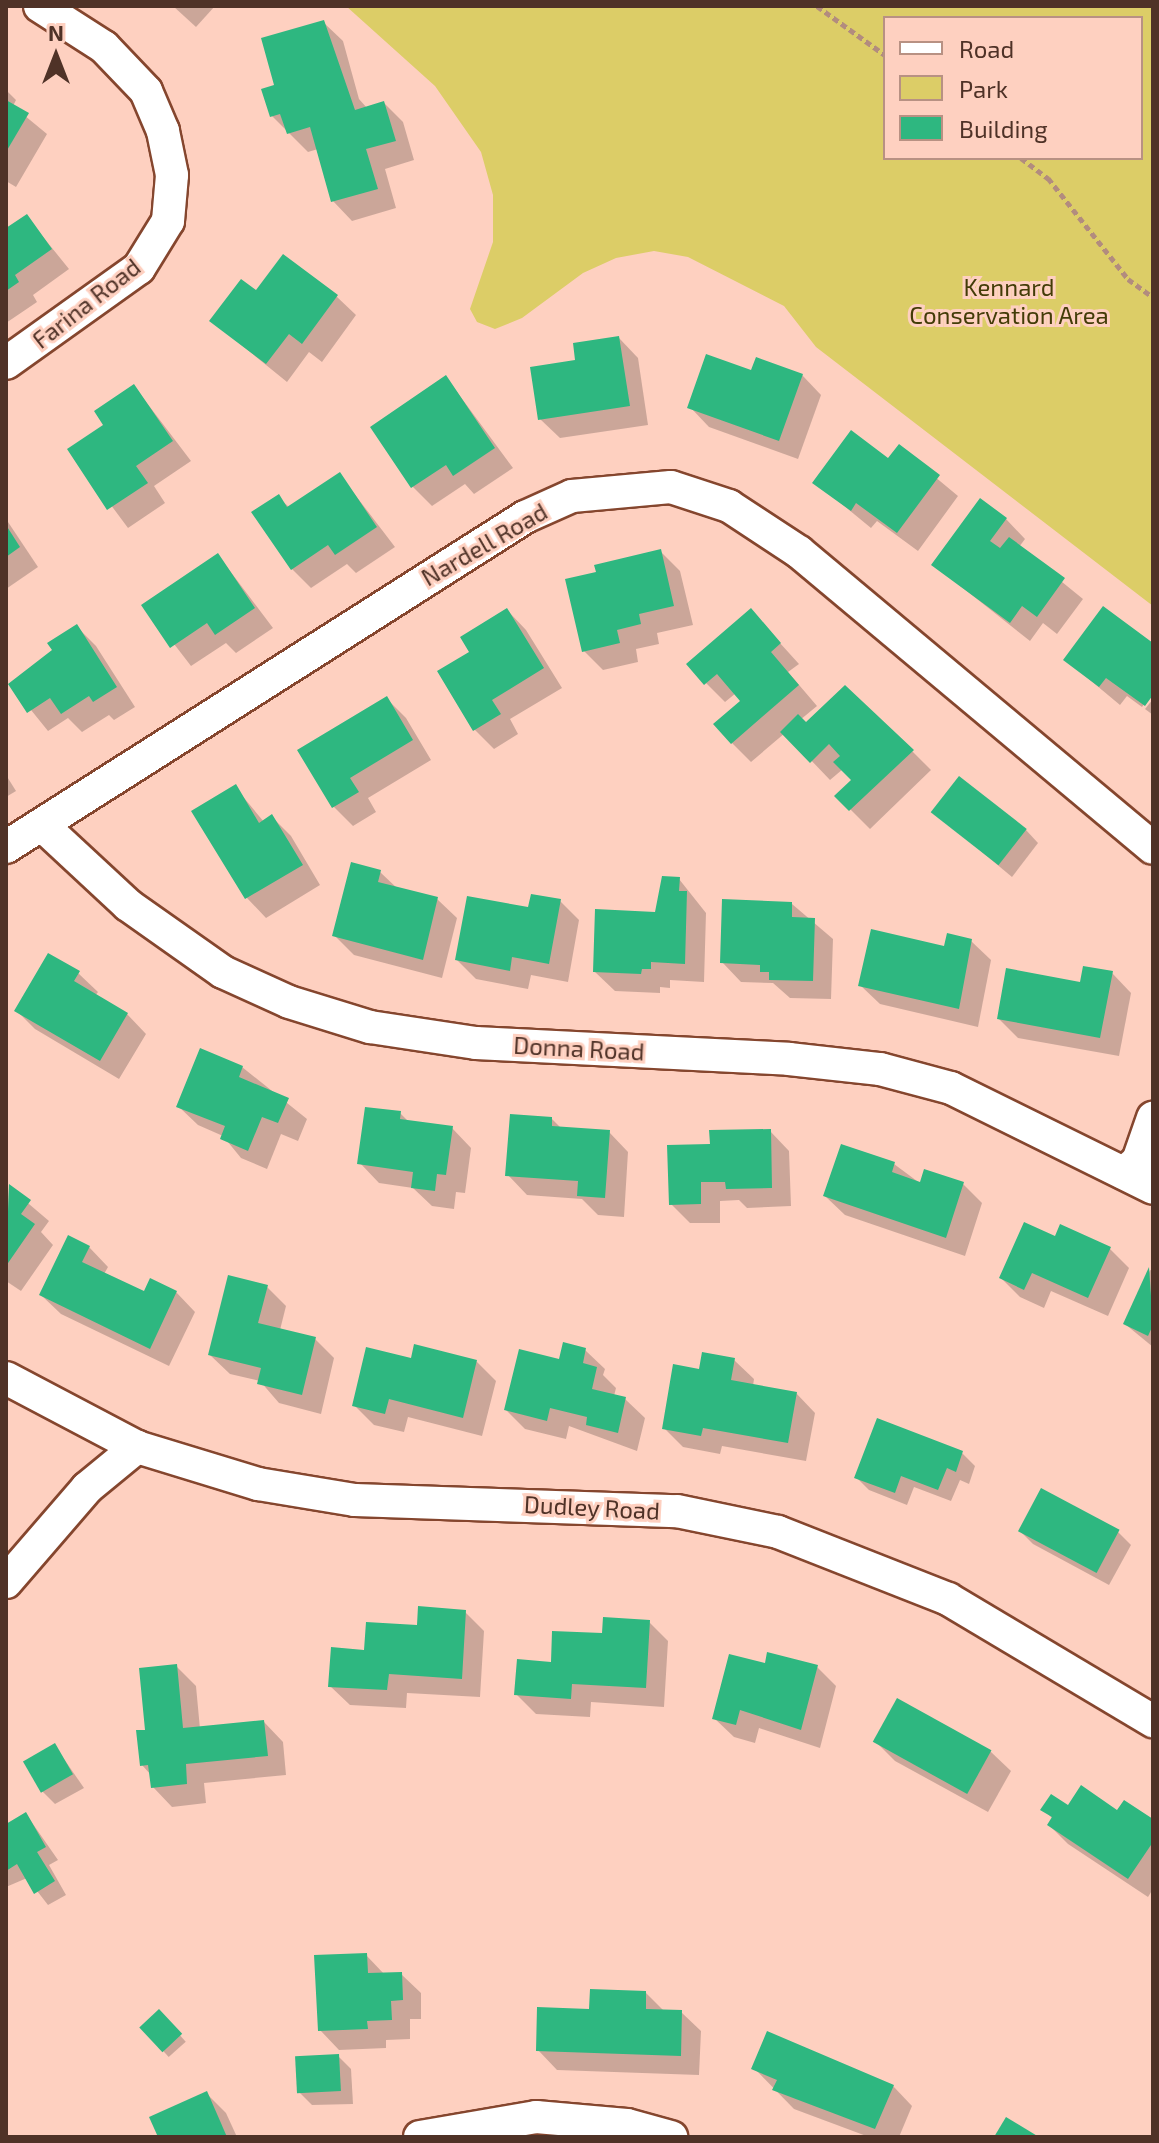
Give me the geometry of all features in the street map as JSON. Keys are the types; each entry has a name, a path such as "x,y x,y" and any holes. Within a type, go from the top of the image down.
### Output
{"street":[{"name":"Farina Road","path":"6,363 139,268 168,221 172,175 163,131 146,91 104,47 40,6"},
{"name":"Nardell Road","path":"6,847 525,517 572,496 671,487 729,506 799,552 1153,848"},
{"name":"Donna Road","path":"42,825 128,905 223,972 289,1002 370,1027 476,1043 880,1069 951,1088 1153,1188"},
{"path":"1124,1173 1138,1161 1153,1118"},
{"name":"Dudley Road","path":"6,1378 137,1447 258,1484 355,1500 677,1511 778,1532 948,1599 1153,1721"},
{"path":"6,1582 87,1488 137,1447"},
{"path":"420,2137 536,2117 627,2125 671,2137"}],"path":[{"path":"817,6 883,54"},
{"path":"1024,160 1048,178 1128,279 1153,297"}],"green space":[{"name":"Kennard Conservation Area","path":"346,6 1153,6 1153,606 816,347 784,306 688,257 654,251 616,258 583,273 522,318 495,329 477,322 470,309 493,242 493,195 481,152 435,86"}],"building":[{"path":"324,20 355,110 384,101 396,141 366,149 378,189 331,202 310,127 287,134 280,114 270,117 261,89 274,85 261,38"},
{"path":"6,100 29,113 6,152"},
{"path":"27,214 52,249 15,275 19,282 6,291 6,228"},
{"path":"283,254 338,295 302,344 289,334 266,364 209,321 241,279 256,290"},
{"path":"619,336 630,406 538,420 530,367 575,360 573,343"},
{"path":"706,354 751,370 756,357 803,374 779,441 687,408"},
{"path":"446,375 495,448 453,476 446,465 411,488 370,427"},
{"path":"134,384 173,441 136,466 148,483 107,510 67,449 103,425 94,411"},
{"path":"851,430 888,458 899,444 940,475 897,533 856,503 851,511 812,483"},
{"path":"340,472 377,527 335,555 328,545 291,570 251,512 279,494 287,507"},
{"path":"980,498 1007,518 990,541 1000,548 1009,537 1065,578 1037,617 1022,606 1010,623 931,565"},
{"path":"6,525 20,547 6,557"},
{"path":"661,549 674,606 639,614 641,624 617,630 620,643 582,652 565,579 596,572 594,565"},
{"path":"218,553 255,608 215,635 207,623 170,648 141,605"},
{"path":"1103,606 1153,643 1153,695 1145,706 1106,678 1099,687 1063,660"},
{"path":"507,608 544,668 492,700 501,714 473,731 437,671 469,652 460,637"},
{"path":"751,608 781,643 771,652 799,685 731,744 713,724 740,701 717,674 704,685 686,664"},
{"path":"77,624 117,687 93,702 89,696 61,714 50,698 27,713 8,684 52,650 47,643"},
{"path":"845,685 914,750 849,811 834,796 851,780 833,762 840,756 829,744 810,763 780,732 798,714 806,722"},
{"path":"387,696 413,740 350,778 359,792 332,808 297,750"},
{"path":"959,776 1027,829 998,865 931,812"},
{"path":"236,784 259,823 272,814 303,865 245,899 191,811"},
{"path":"351,862 381,870 378,882 438,897 423,960 332,936"},
{"path":"662,876 680,877 679,891 687,891 685,964 651,962 651,969 642,969 641,974 593,972 595,909 655,912"},
{"path":"531,894 561,899 549,964 512,957 510,971 455,960 467,896 528,907"},
{"path":"722,899 792,902 792,917 815,918 813,981 769,980 769,972 760,972 760,965 720,963"},
{"path":"871,929 944,946 947,933 972,939 959,1009 858,986"},
{"path":"48,953 80,971 74,981 128,1013 100,1061 14,1011"},
{"path":"1083,966 1113,971 1100,1038 997,1019 1006,968 1080,982"},
{"path":"200,1048 243,1066 239,1077 289,1098 278,1123 262,1117 248,1151 220,1139 225,1126 176,1107"},
{"path":"365,1107 401,1111 400,1119 453,1126 446,1175 437,1174 435,1191 411,1188 413,1172 357,1164"},
{"path":"510,1114 552,1117 552,1126 610,1130 605,1198 577,1196 578,1181 505,1176"},
{"path":"771,1129 772,1188 726,1189 725,1182 701,1182 701,1204 669,1205 667,1145 710,1144 709,1130"},
{"path":"841,1144 895,1162 892,1172 920,1182 924,1169 964,1182 946,1238 823,1196"},
{"path":"9,1184 31,1200 21,1214 35,1224 6,1266"},
{"path":"1024,1222 1055,1236 1060,1224 1111,1247 1088,1298 1032,1273 1024,1290 999,1278"},
{"path":"68,1235 90,1246 82,1262 144,1291 150,1278 177,1291 150,1349 39,1295"},
{"path":"1149,1267 1153,1325 1148,1336 1123,1324"},
{"path":"228,1275 268,1285 258,1323 316,1337 302,1395 257,1384 261,1368 208,1355"},
{"path":"563,1342 586,1348 583,1363 597,1367 592,1389 626,1397 618,1433 586,1425 587,1417 550,1408 547,1421 504,1410 519,1349 559,1359"},
{"path":"414,1344 477,1360 463,1418 389,1399 385,1414 352,1406 366,1347 411,1358"},
{"path":"702,1352 735,1358 731,1380 797,1392 788,1443 703,1428 701,1436 662,1429 673,1364 699,1369"},
{"path":"877,1418 963,1451 956,1472 947,1468 938,1490 901,1476 895,1493 854,1478"},
{"path":"1041,1488 1120,1530 1097,1573 1018,1531"},
{"path":"418,1606 466,1610 462,1679 389,1674 387,1690 328,1687 331,1647 364,1650 366,1622 417,1625"},
{"path":"603,1617 650,1620 646,1688 572,1684 571,1699 514,1695 517,1659 551,1662 552,1631 602,1633"},
{"path":"767,1652 818,1665 801,1730 740,1710 736,1725 712,1719 729,1654 765,1663"},
{"path":"177,1664 183,1728 264,1720 268,1756 186,1764 187,1784 151,1788 148,1765 140,1766 136,1730 145,1730 139,1668"},
{"path":"897,1698 991,1750 967,1794 873,1742"},
{"path":"55,1743 73,1774 41,1793 23,1762"},
{"path":"1081,1785 1117,1810 1124,1800 1153,1819 1153,1842 1128,1879 1047,1825 1052,1817 1040,1810 1051,1794 1068,1805"},
{"path":"26,1812 46,1847 37,1852 55,1881 34,1894 17,1864 6,1871 6,1824"},
{"path":"367,1953 368,1973 402,1972 403,2000 391,2001 392,2020 367,2021 368,2029 318,2031 314,1955"},
{"path":"590,1989 646,1991 646,2009 682,2010 681,2056 536,2051 537,2007 589,2009"},
{"path":"159,2009 182,2034 162,2052 139,2027"},
{"path":"767,2031 894,2085 875,2129 772,2090 777,2080 751,2069"},
{"path":"339,2054 341,2091 297,2093 295,2056"},
{"path":"207,2091 227,2137 158,2137 149,2117"},
{"path":"1006,2117 1039,2137 994,2137"}]}
